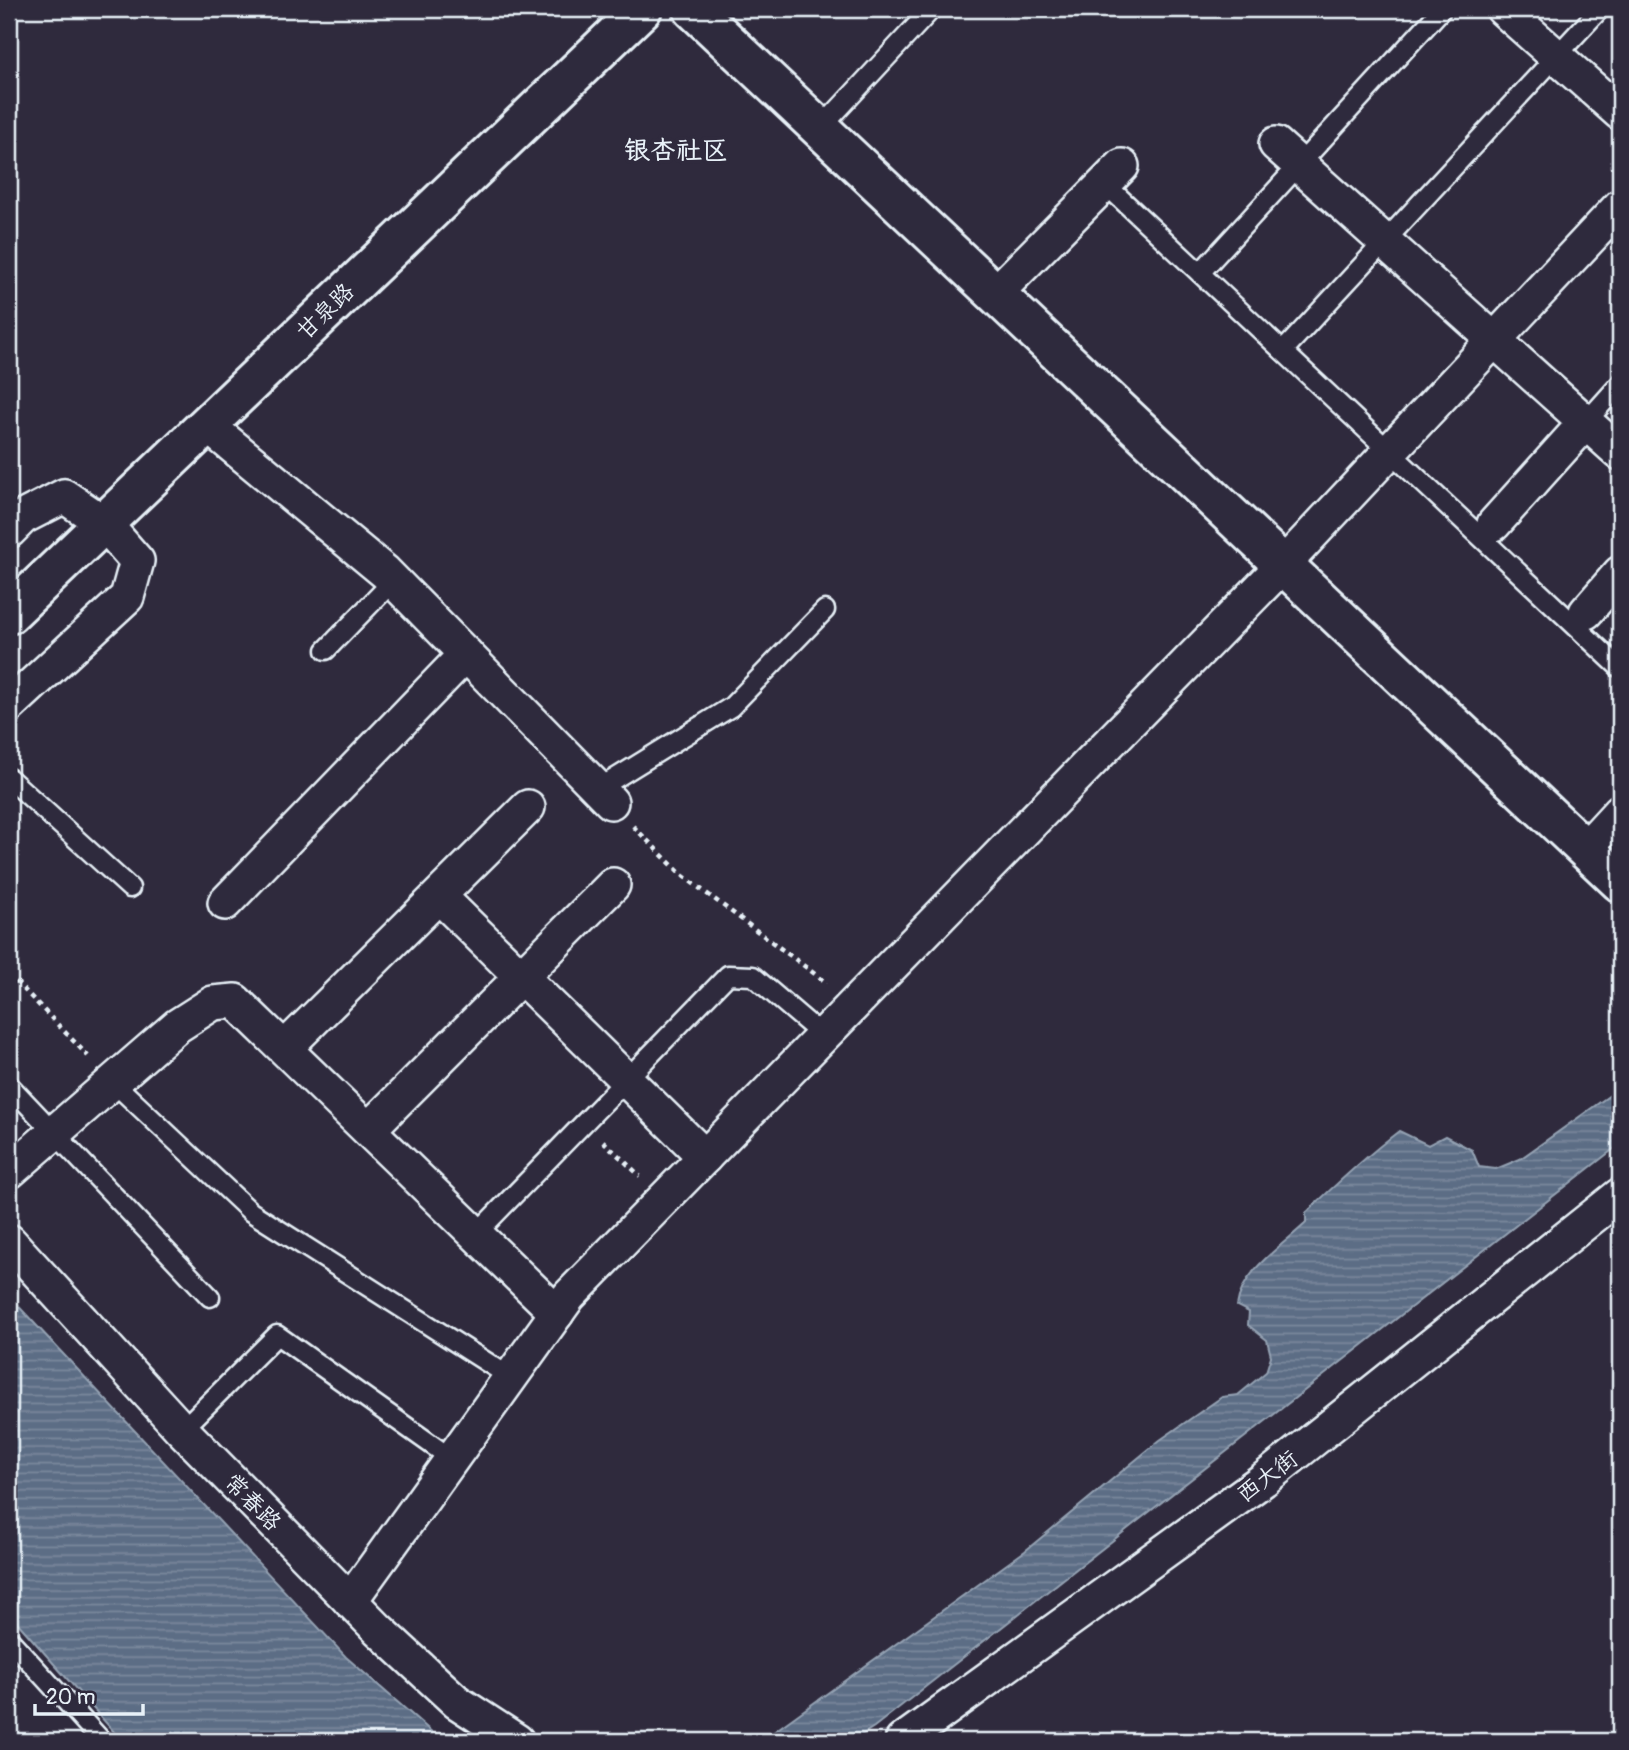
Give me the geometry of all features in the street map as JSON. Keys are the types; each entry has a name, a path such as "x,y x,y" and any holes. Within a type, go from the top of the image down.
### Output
{"street":[{"name":"甘泉路","path":"9,614 642,9"},
{"path":"692,9 1620,882"},
{"path":"1503,9 1620,113"},
{"path":"1287,155 1620,453"},
{"path":"995,294 1114,175"},
{"path":"350,1601 569,1296 1283,565 1620,206"},
{"path":"1494,524 1585,423"},
{"path":"206,425 394,580 605,796"},
{"path":"9,531 23,517 64,496 104,523 137,561 127,597 9,706"},
{"path":"1586,612 1620,573"},
{"path":"225,903 466,654"},
{"path":"285,1048 528,807"},
{"path":"1585,849 1620,811"},
{"path":"369,1129 613,885"},
{"path":"439,896 705,1157"},
{"path":"9,1172 177,1026 213,1003 235,1001 557,1313"},
{"name":"西大街","path":"902,1741 1263,1480 1620,1195"},
{"name":"常春路","path":"9,1241 182,1430 350,1601 457,1702 517,1741"}],"lane":[{"path":"820,129 930,11 928,9"},
{"path":"1200,273 1287,155 1443,9"},
{"path":"1283,351 1600,9"},
{"path":"1114,175 1200,273 1620,668"},
{"path":"1585,423 1620,384"},
{"path":"326,650 394,580"},
{"path":"605,796 731,707 825,610"},
{"path":"9,778 130,888"},
{"path":"476,1234 728,975 753,976 823,1035"},
{"path":"113,1082 251,1212 510,1377"},
{"path":"9,1086 210,1297"},
{"path":"182,1430 277,1335 452,1459"},
{"path":"9,1639 102,1741"}],"path":[{"path":"605,796 682,875 855,1003"},
{"path":"9,974 113,1082"},
{"path":"584,1123 663,1199"}],"water":[{"path":"1620,1088 1620,1144 874,1727 852,1741 761,1741 1025,1551 1160,1440 1222,1397 1238,1395 1266,1372 1271,1356 1267,1340 1248,1325 1249,1312 1237,1306 1246,1281 1264,1260 1306,1223 1306,1213 1399,1131 1428,1145 1445,1136 1472,1150 1479,1167 1496,1169 1520,1159"},
{"path":"9,1296 346,1657 442,1741 122,1741 9,1613"}],"district":[{"name":"银杏社区","path":"676,150"}]}
